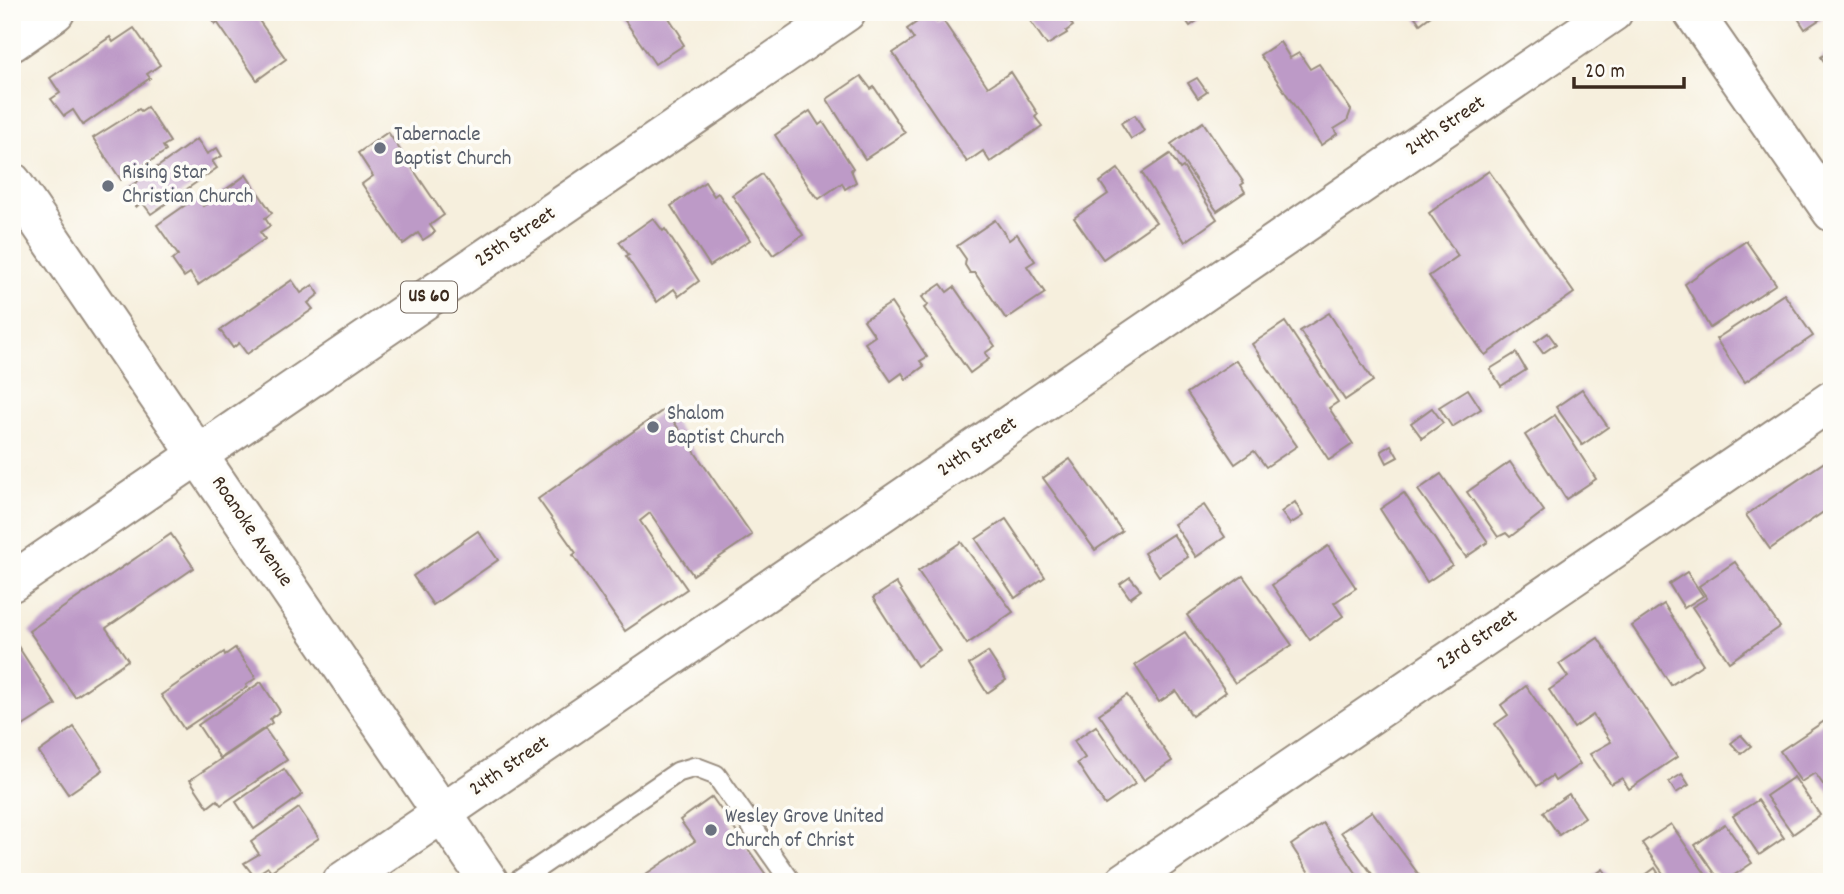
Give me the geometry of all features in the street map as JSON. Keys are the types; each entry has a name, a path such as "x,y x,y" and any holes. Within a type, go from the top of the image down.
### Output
{"street":[{"path":"12,41 55,12"},
{"name":"25th Street","path":"12,582 846,12"},
{"name":"24th Street","path":"342,882 1613,12"},
{"path":"1693,12 1832,212"},
{"name":"Roanoke Avenue","path":"12,182 489,882"},
{"name":"23rd Street","path":"1125,882 1832,400"}],"lane":[{"path":"517,882 678,772 695,766 716,775 791,882"}],"building":[{"path":"216,12 253,12 286,59 257,80 217,22 215,24 210,17"},
{"path":"619,12 665,12 684,45 655,64"},
{"path":"1024,12 1064,12 1073,26 1067,33 1047,45"},
{"path":"1180,12 1209,12 1190,26"},
{"path":"1412,12 1436,12 1420,24"},
{"path":"1794,12 1831,12 1805,29"},
{"path":"930,13 937,22 942,19 988,87 1011,72 1038,114 1035,117 1042,126 990,162 983,151 967,162 893,53 914,39 907,29"},
{"path":"134,28 160,65 147,74 150,78 83,125 73,110 64,116 51,99 60,93 50,78 110,37 113,42"},
{"path":"1280,42 1290,58 1299,53 1310,69 1319,64 1351,110 1347,121 1334,129 1337,134 1321,145 1260,55"},
{"path":"1832,49 1832,73 1821,57"},
{"path":"861,76 871,89 874,87 905,133 865,159 827,99"},
{"path":"1197,78 1207,92 1198,98 1188,83"},
{"path":"147,107 170,142 163,146 166,151 121,180 93,138 139,109 141,111"},
{"path":"810,111 819,125 823,122 853,168 851,170 856,182 845,189 842,183 819,199 775,135"},
{"path":"1135,115 1144,131 1131,139 1121,123"},
{"path":"1203,122 1244,183 1241,185 1245,192 1217,211 1171,144"},
{"path":"388,132 444,215 430,225 435,232 423,240 418,233 403,244 362,184 373,176 358,153"},
{"path":"197,139 207,154 217,148 222,156 212,161 217,168 151,214 142,202 136,207 124,191"},
{"path":"1170,154 1180,169 1183,167 1217,219 1185,242 1142,173"},
{"path":"1118,169 1156,222 1103,259 1074,218 1108,194 1100,182"},
{"path":"1489,171 1574,293 1485,355 1429,276 1458,256 1429,213"},
{"path":"762,174 803,235 773,255 732,195"},
{"path":"246,175 272,213 265,218 270,226 260,232 265,239 198,285 190,273 184,277 172,260 178,255 157,225 197,197 203,206"},
{"path":"705,182 714,196 718,193 750,240 710,266 671,206"},
{"path":"653,218 663,231 665,229 699,281 679,296 674,289 657,302 619,242"},
{"path":"995,220 1009,240 1017,234 1035,261 1027,266 1045,293 1006,319 975,273 970,273 965,265 966,259 957,246"},
{"path":"1746,241 1776,284 1710,328 1685,284"},
{"path":"292,280 301,293 313,285 319,294 308,303 313,309 247,354 239,343 233,348 220,330"},
{"path":"941,284 947,292 954,287 995,346 985,353 989,359 970,373 924,308 928,305 922,297"},
{"path":"1784,294 1813,336 1745,382 1716,339"},
{"path":"891,303 927,357 920,361 924,366 906,379 902,373 891,381 865,343 875,336 864,320"},
{"path":"1329,313 1373,381 1345,400 1300,331"},
{"path":"1285,322 1338,402 1329,408 1353,444 1329,460 1252,344"},
{"path":"1548,333 1556,344 1543,353 1535,342"},
{"path":"1516,353 1526,370 1501,386 1490,369"},
{"path":"1236,360 1297,446 1266,467 1254,451 1235,464 1187,393"},
{"path":"1468,389 1481,409 1452,427 1439,407"},
{"path":"1582,389 1608,427 1582,445 1556,407"},
{"path":"1432,408 1443,423 1422,438 1411,423"},
{"path":"665,409 752,535 693,575 650,513 640,521 687,589 625,631 538,499"},
{"path":"1555,415 1596,479 1566,499 1525,435"},
{"path":"1391,445 1398,457 1387,463 1381,451"},
{"path":"1832,457 1832,506 1770,549 1746,515"},
{"path":"1070,459 1122,531 1095,550 1043,478"},
{"path":"1510,462 1544,511 1510,537 1506,533 1498,537 1467,492"},
{"path":"1441,474 1488,542 1466,557 1418,490"},
{"path":"1404,493 1452,565 1427,582 1380,509"},
{"path":"1295,502 1303,516 1290,524 1281,512"},
{"path":"1204,505 1225,537 1196,557 1174,524"},
{"path":"1006,519 1045,577 1015,598 976,539"},
{"path":"478,531 498,560 433,605 413,576"},
{"path":"171,534 194,568 106,628 128,660 75,697 29,631"},
{"path":"1173,534 1188,557 1159,576 1144,553"},
{"path":"961,542 1013,612 967,644 918,571"},
{"path":"1328,546 1356,588 1334,603 1343,616 1310,640 1272,585"},
{"path":"1735,562 1780,627 1729,662 1692,607 1707,598 1699,586"},
{"path":"1687,572 1703,596 1684,608 1669,584"},
{"path":"1243,576 1292,645 1235,683 1187,615"},
{"path":"1130,577 1141,590 1130,598 1120,584"},
{"path":"896,583 940,651 917,666 873,598"},
{"path":"1664,604 1703,664 1671,685 1632,626"},
{"path":"1185,632 1226,692 1192,716 1176,691 1159,702 1135,665"},
{"path":"1598,638 1677,757 1629,789 1622,778 1611,784 1590,754 1611,742 1593,715 1574,728 1549,690 1568,677 1559,664"},
{"path":"14,640 56,705 18,729 12,720"},
{"path":"235,648 256,678 246,685 247,687 184,729 161,695 224,652 225,655"},
{"path":"988,652 1006,680 987,693 969,664"},
{"path":"261,682 280,711 270,719 272,723 220,758 198,725"},
{"path":"1526,686 1580,764 1555,781 1552,776 1537,786 1495,724 1508,715 1501,705"},
{"path":"1127,695 1172,761 1144,780 1099,714"},
{"path":"1832,716 1832,797 1815,773 1801,782 1780,751"},
{"path":"1096,726 1135,784 1105,805 1077,763 1085,758 1074,741"},
{"path":"74,727 103,770 68,794 39,752"},
{"path":"265,729 287,760 221,805 217,800 208,807 190,780"},
{"path":"1741,735 1751,746 1741,754 1731,743"},
{"path":"284,769 302,795 254,829 236,802"},
{"path":"1682,774 1689,785 1676,793 1669,782"},
{"path":"1794,777 1820,815 1793,834 1766,796"},
{"path":"1569,794 1585,817 1559,835 1543,812"},
{"name":"Wesley Grove United Church of Christ","path":"712,797 771,882 634,882 695,841 680,820"},
{"path":"1758,800 1784,838 1759,855 1733,816"},
{"path":"299,808 319,838 271,871 268,867 254,876 244,863 259,854 251,842"},
{"path":"1372,811 1419,875 1410,882 1378,882 1341,832"},
{"path":"1323,823 1362,882 1315,882 1291,845"},
{"path":"1671,824 1711,882 1669,882 1642,843"},
{"path":"1725,824 1752,863 1721,882 1695,845"},
{"path":"1655,868 1664,882 1636,882"},
{"path":"1603,869 1612,882 1585,882"}],"place":[{"name":"Tabernacle Baptist Church","path":"380,148"},
{"name":"Rising Star Christian Church","path":"108,186"},
{"name":"Shalom Baptist Church","path":"653,427"},
{"name":"Wesley Grove United Church of Christ","path":"711,830"}]}
